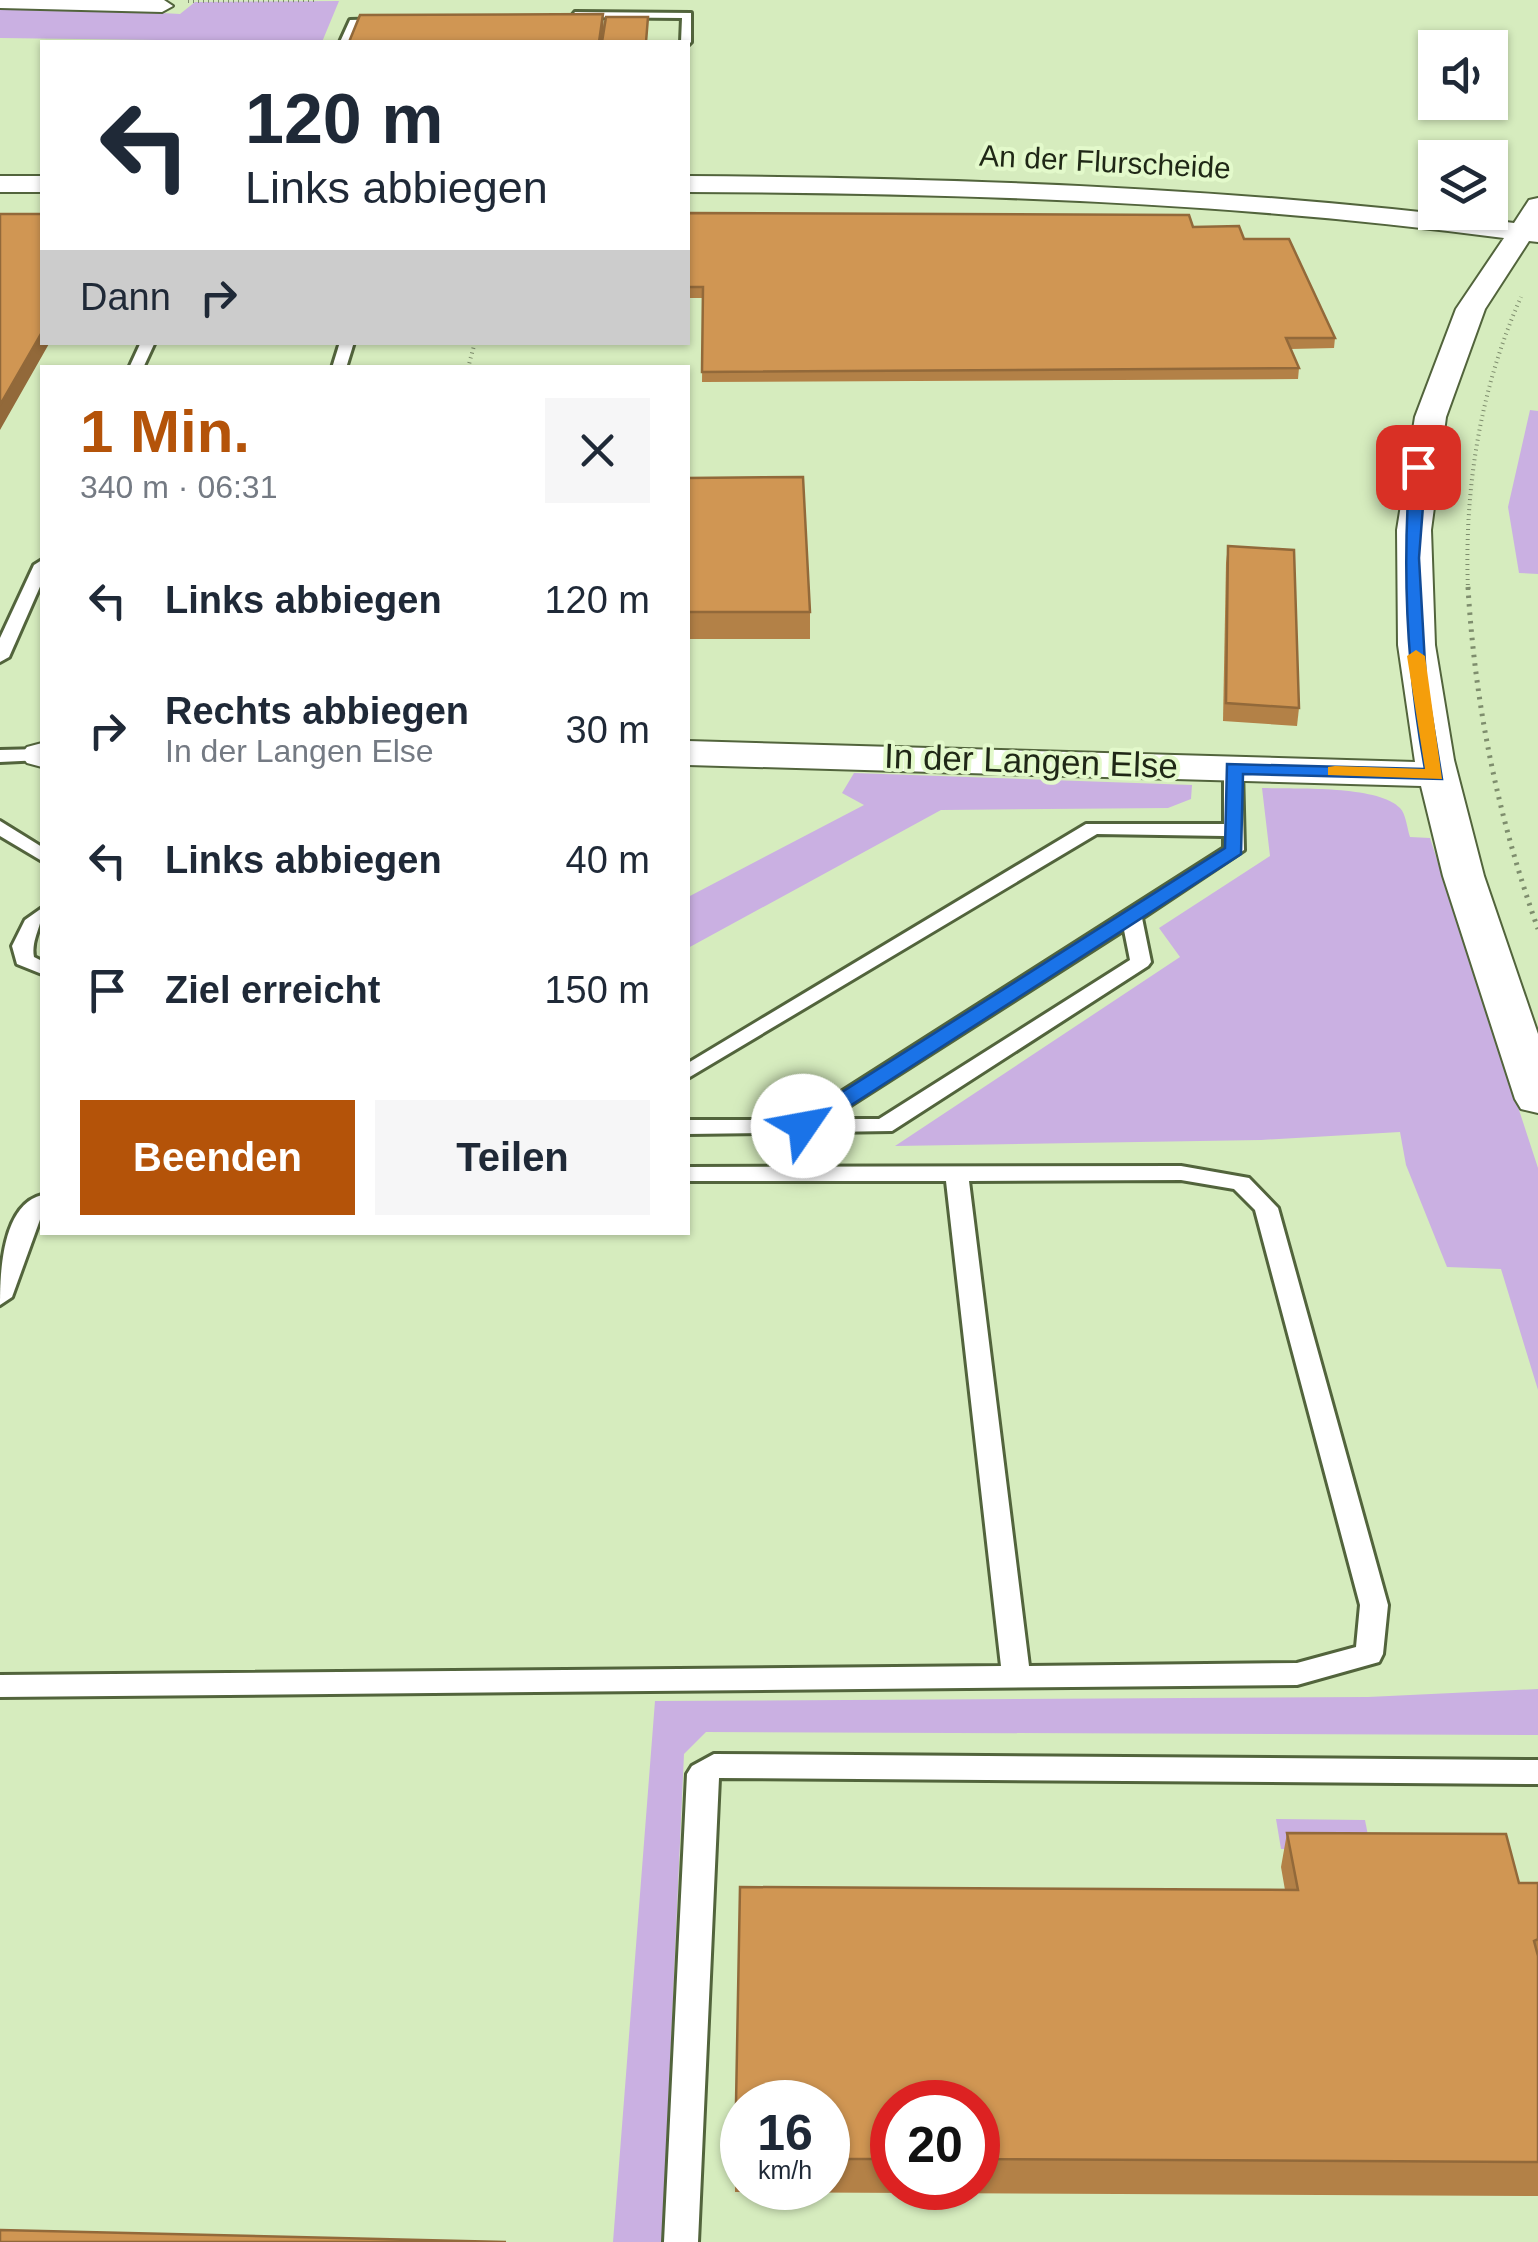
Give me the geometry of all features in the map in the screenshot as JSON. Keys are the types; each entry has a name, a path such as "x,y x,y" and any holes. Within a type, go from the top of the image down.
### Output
{"street":[{"path":"0,2 162,6"},
{"path":"0,184 40,184"},
{"name":"An der Flurscheide","path":"690,184 974,187 1531,224"},
{"path":"1531,224 1481,282 1449,361 1418,467 1411,558 1416,664 1435,775 1474,920 1538,1099"},
{"name":"In der Langen Else","path":"690,752 1435,775"}],"lane":[{"path":"565,15 687,14 686,40"},
{"path":"347,40 354,22 408,22"},
{"path":"0,657 40,569"},
{"path":"0,756 40,756"},
{"path":"803,1126 1234,850 1234,768"},
{"path":"0,827 40,854"},
{"path":"690,1071 1093,828 1235,830"},
{"path":"40,916 27,928 21,949 24,960 40,967"},
{"path":"690,1127 884,1126 1141,962 1131,916"},
{"path":"957,1173 1016,1676"},
{"path":"0,1686 1297,1674 1369,1654 1374,1605 1266,1208 1240,1183 1181,1173 690,1174"},
{"path":"0,1296 29,1214 40,1204"},
{"path":"681,2242 702,1774 714,1766 1538,1772"}],"path":[{"path":"162,6 190,1 316,0"},
{"path":"1523,291 1490,371 1468,485 1468,576 1480,703 1504,834 1538,929"}],"shaded area":[{"path":"339,1 323,40 0,38 0,4 180,14 195,2"},
{"path":"1530,410 1538,411 1538,574 1519,573 1508,507"},
{"path":"854,773 1192,785 1191,799 1168,808 941,810 690,947 690,896 864,805 842,793"},
{"path":"1262,788 1374,795 1400,808 1410,837 1430,838 1538,1168 1538,1390 1501,1269 1447,1267 1406,1165 1400,1132 1261,1140 895,1146 1180,957 1159,928 1270,856"},
{"path":"1538,1689 1538,1735 706,1732 684,1754 662,2242 613,2242 655,1701 1368,1697"},
{"path":"1276,1819 1365,1820 1371,1851 1281,1849"}],"building":[{"path":"603,14 599,40 350,40 360,15"},
{"path":"606,17 648,17 646,40 602,40"},
{"path":"690,213 1189,215 1193,227 1239,226 1244,239 1289,239 1335,338 1286,338 1299,368 702,372 703,287 690,287"},
{"path":"0,214 40,214 40,335 0,405"},
{"path":"803,477 810,612 690,612 690,478"},
{"path":"1228,546 1294,550 1299,708 1226,703"},
{"path":"1287,1833 1506,1834 1519,1883 1538,1883 1538,1939 1534,1941 1538,1956 1538,2162 1000,2159 1000,2080 870,2080 870,2159 850,2159 850,2080 736,2080 740,1887 1298,1890"},
{"path":"0,2230 506,2242 0,2242"}],"slow traffic":[{"path":"1335,771 1435,775 1416,656"}],"route":[{"path":"803,1126 1234,850 1234,768 1435,775 1417,681 1411,558 1418,467"}]}
